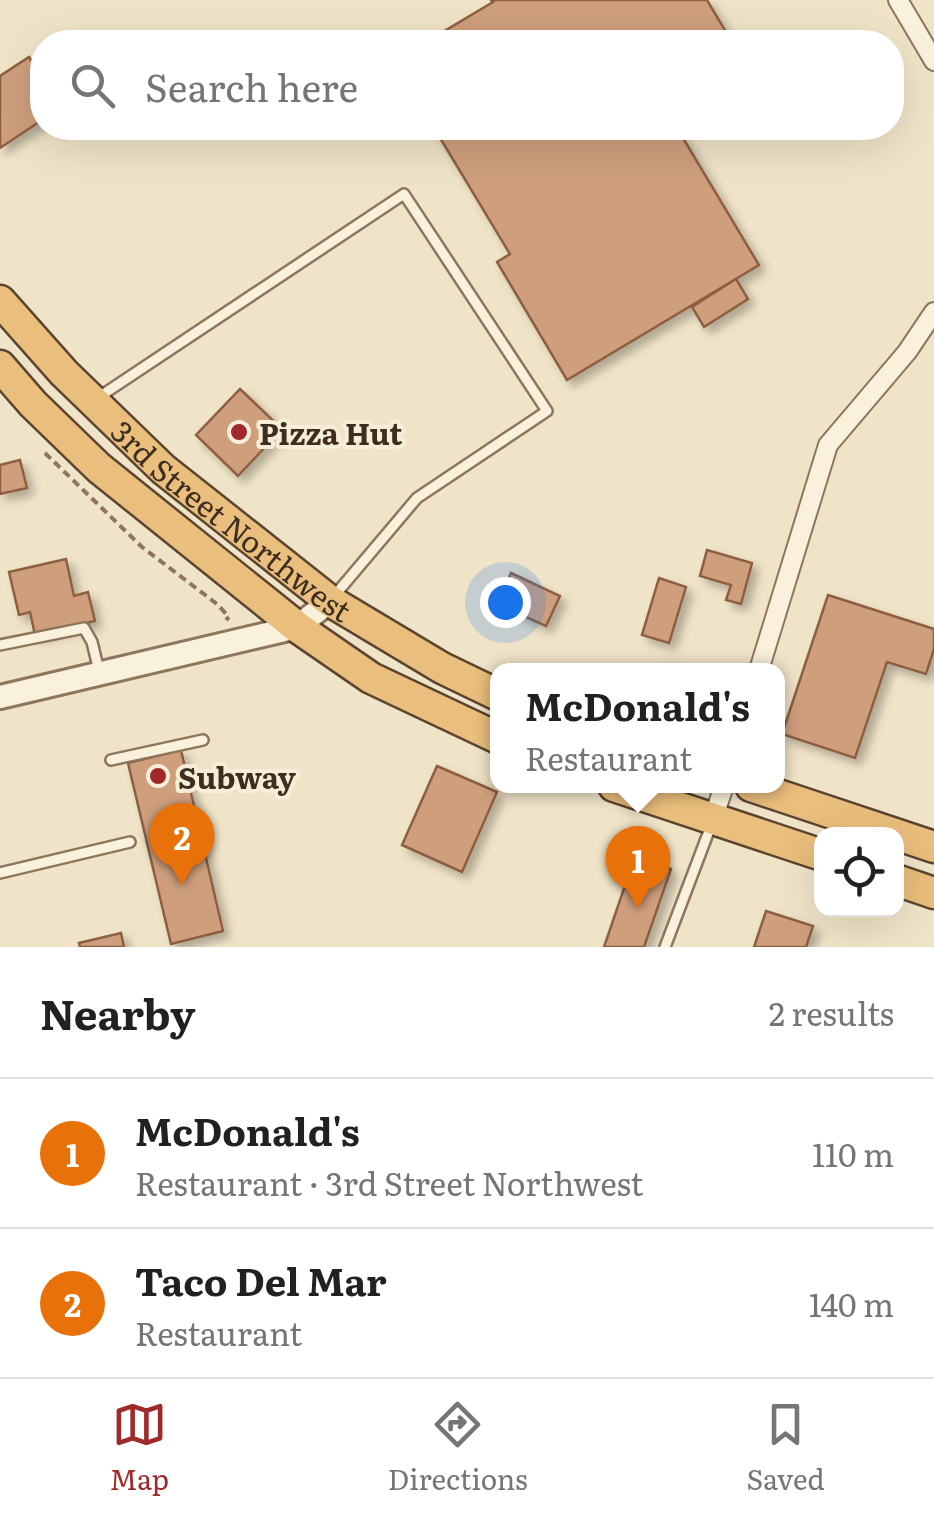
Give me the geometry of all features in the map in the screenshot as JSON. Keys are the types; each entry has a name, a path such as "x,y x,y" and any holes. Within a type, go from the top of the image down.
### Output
{"highway":[{"name":"3rd Street Northwest","path":"0,301 163,469 330,601 442,668 490,691"},
{"name":"3rd Street Northwest","path":"0,366 99,468 297,627 372,678 490,734"},
{"path":"635,793 814,852"},
{"path":"773,793 934,847"},
{"path":"904,883 934,893"}],"street":[{"path":"898,0 934,61"},
{"path":"761,663 828,445 907,352 934,312"},
{"path":"0,696 297,627 330,601"},
{"path":"713,819 722,793"}],"lane":[{"path":"93,401 404,194 547,411 418,498 330,601"},
{"path":"0,645 84,628 100,674"},
{"path":"111,760 203,740"},
{"path":"665,947 713,819"},
{"path":"0,873 130,842"}],"path":[{"path":"38,447 142,547 229,617"}],"building":[{"path":"707,0 725,30 446,30 493,2"},
{"path":"29,57 30,128 0,148 0,76"},
{"path":"441,140 684,140 759,265 567,380 497,262 510,254"},
{"path":"736,279 748,299 704,327 692,307"},
{"name":"Pizza Hut","path":"240,389 282,429 238,476 196,435"},
{"path":"20,460 27,488 0,494 0,465"},
{"path":"707,550 752,563 741,604 726,600 731,585 700,576"},
{"path":"66,559 74,596 88,592 95,621 35,635 30,612 19,615 9,572"},
{"path":"511,573 560,596 546,626 497,604"},
{"path":"659,578 686,587 669,643 642,635"},
{"path":"828,595 934,629 934,649 926,674 887,662 855,758 785,735"},
{"path":"181,750 223,931 171,944 128,763"},
{"path":"437,766 497,793 462,872 402,845"},
{"path":"635,856 671,869 644,947 604,947"},
{"path":"766,911 813,926 806,947 754,947"},
{"path":"121,933 124,947 80,947 79,943"}],"place":[{"name":"Pizza Hut","path":"239,432"},
{"name":"Subway","path":"158,776"},
{"name":"Taco Del Mar","path":"182,885"},
{"name":"McDonald's","path":"638,908"}]}
